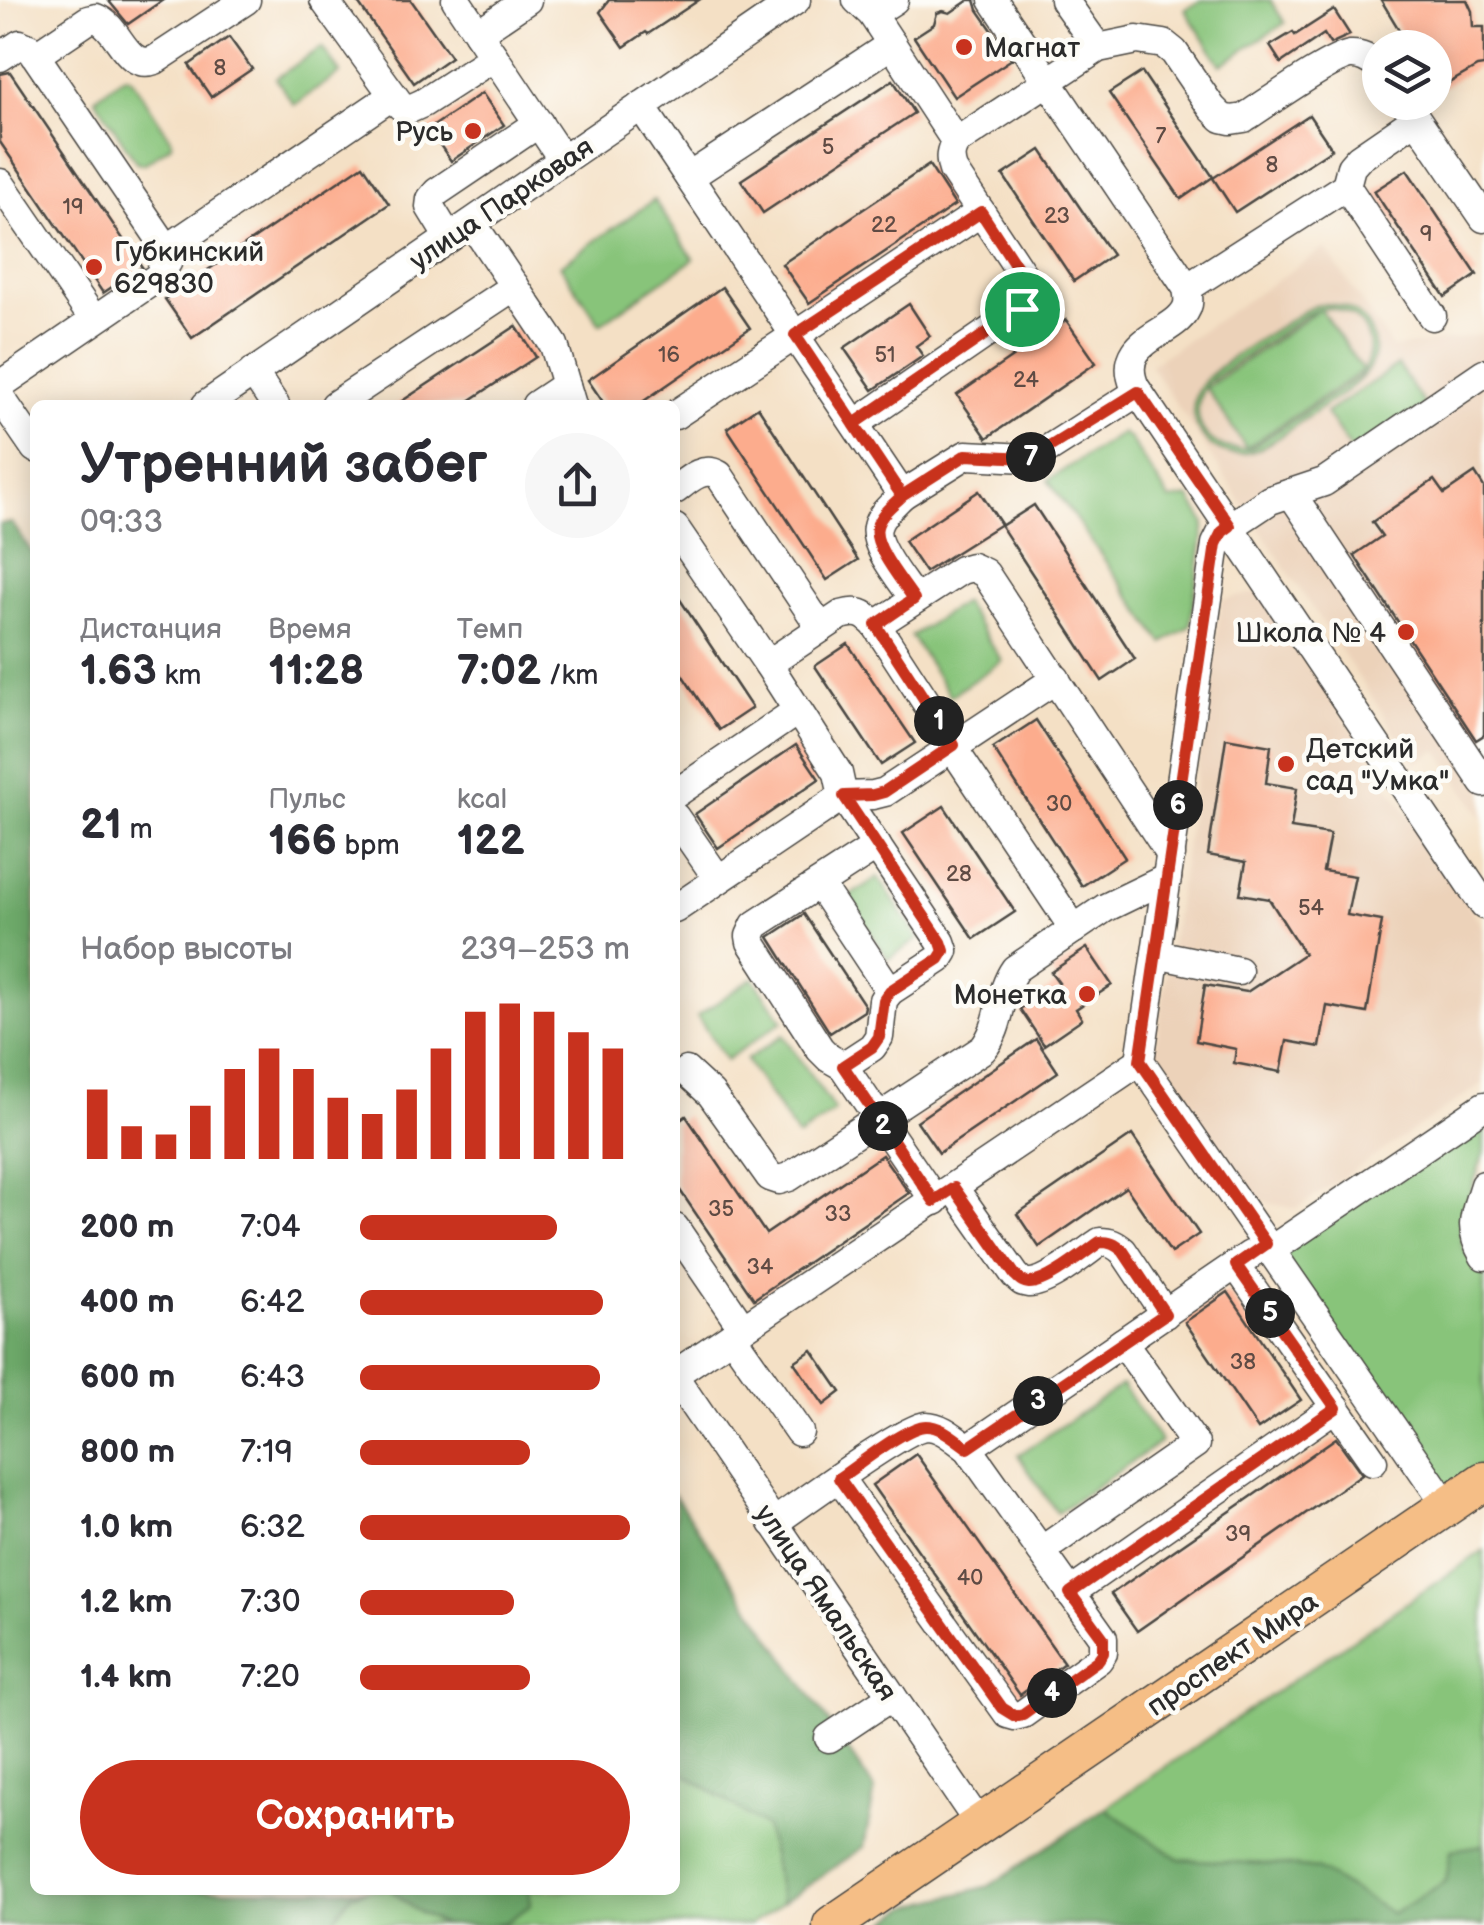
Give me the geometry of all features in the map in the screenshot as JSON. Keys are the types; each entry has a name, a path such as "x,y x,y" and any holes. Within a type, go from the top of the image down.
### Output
{"main road":[{"name":"проспект Мира","path":"832,1925 1484,1481"}],"street":[{"path":"36,55 96,18 109,26 130,56 145,64 246,0"},
{"path":"324,0 401,106 412,108 494,56"},
{"path":"456,0 563,160"},
{"path":"478,33 527,0"},
{"name":"улица Парковая","path":"213,400 796,0"},
{"path":"992,0 1187,288 1188,308 1136,352 1131,378 1138,392 1484,905"},
{"path":"1064,0 1098,48"},
{"path":"874,5 892,44 956,142"},
{"path":"854,424 1022,309 1030,297 1028,284 953,170 951,151 956,142 1098,48 1137,40 1164,44 1174,52 1212,108 1222,118 1231,120 1244,118 1334,62 1352,54 1362,56"},
{"path":"0,56 20,44 36,55 167,248 168,260 158,277 0,384"},
{"path":"690,178 892,44"},
{"path":"167,248 392,96"},
{"path":"642,106 902,496"},
{"path":"1187,288 1346,186 1351,166 1400,120"},
{"path":"1416,120 1484,218"},
{"path":"538,123 437,192 430,207 460,230 515,286 554,345 569,395"},
{"path":"0,183 94,320"},
{"path":"1346,186 1432,316"},
{"path":"680,413 981,212"},
{"path":"342,400 515,286"},
{"path":"253,372 273,400"},
{"path":"1447,1506 1140,1061 1216,544 1222,532 1270,500 1324,482 1484,374"},
{"path":"914,599 879,546 876,534 877,524 902,496 966,455 1027,458 1038,454 1138,392"},
{"path":"0,397 30,441"},
{"path":"680,487 705,470 719,475 821,628"},
{"path":"1291,492 1484,783"},
{"path":"680,538 838,772 844,796 944,951 939,959 890,991 884,1000 879,1037 872,1047 843,1066"},
{"path":"876,625 961,570 972,567 985,573 1056,679 1169,867"},
{"path":"768,664 841,615 853,611 865,614 876,625 1074,929"},
{"path":"680,906 844,796 884,792 1056,679"},
{"path":"680,791 797,711"},
{"path":"680,824 718,879"},
{"path":"877,846 755,925 751,942 820,1049 843,1066 878,1118 1015,1275 1032,1284 1100,1242 1116,1244 1165,1314"},
{"path":"680,1070 721,1108 770,1177 779,1180 789,1176 984,1048 991,1039 1008,979 1015,969 1169,867"},
{"path":"819,884 890,991"},
{"path":"1156,954 1238,970"},
{"path":"680,1373 1140,1061"},
{"path":"968,1448 1236,1265 1484,1106"},
{"path":"1484,1185 1473,1224 1474,1237 1484,1256"},
{"path":"680,1236 799,1432"},
{"path":"1236,1265 1373,1460"},
{"path":"1040,1551 1195,1444 1123,1342"},
{"name":"улица Ямальская","path":"680,1384 980,1824"},
{"path":"1070,1593 1336,1408"},
{"path":"773,1523 839,1478 909,1431 924,1426 940,1428 968,1448 1103,1638 1103,1653 1023,1714 1008,1714 839,1478"},
{"path":"829,1738 892,1696"}],"shaded area":[{"name":"Школа № 4","path":"1325,248 1393,348 1484,334 1484,820 1438,750 1416,763 1150,365"},
{"name":"Детский сад \"Умка\"","path":"1259,592 1484,928 1484,1083 1296,1209 1251,1199 1154,1059 1222,600"}],"green space":[{"path":"1201,0 1270,0 1285,23 1221,65 1185,10"},
{"path":"322,47 340,73 294,105 276,78"},
{"path":"128,76 172,141 144,164 136,162 95,98"},
{"path":"654,200 694,259 600,324 560,265"},
{"path":"1314,306 1346,308 1366,323 1374,355 1364,376 1261,448 1238,454 1215,448 1195,422 1199,388 1231,359","holes":["1320,309 1206,388 1246,448 1362,371 1360,376 1251,448 1236,449 1212,440 1199,421 1200,396 1207,383","1321,310 1349,314 1364,328 1369,348 1363,371"]},
{"path":"1398,365 1425,406 1354,454 1326,413"},
{"path":"1122,433 1130,439 1170,500 1189,497 1205,523 1190,626 1163,643 1048,480"},
{"path":"12,523 30,550 30,1895 351,1895 330,1925 0,1925 0,524"},
{"path":"963,602 1002,661 950,696 911,636"},
{"path":"878,877 919,939 888,959 848,897"},
{"path":"753,978 783,1021 726,1060 697,1016"},
{"path":"783,1035 835,1111 798,1137 746,1060"},
{"path":"1484,1106 1484,1152 1461,1222 1461,1234 1463,1247 1484,1277 1484,1465 1439,1494 1271,1250"},
{"path":"1122,1385 1161,1442 1057,1513 1018,1455"},
{"path":"680,1503 875,1790 864,1847 782,1903 766,1827 680,1770"},
{"path":"1484,1550 1484,1845 1452,1850 1446,1881 1393,1915 1317,1869 1179,1859 1105,1808"},
{"path":"680,1770 766,1827 782,1903 750,1925 488,1925 506,1922 531,1905 530,1895 680,1895"},
{"path":"1105,1808 1179,1859 1317,1869 1393,1914 1446,1881 1451,1850 1484,1845 1484,1925 882,1925 908,1907 989,1886"},
{"path":"351,1895 397,1895 444,1925 330,1925"},
{"path":"397,1895 530,1895 531,1905 506,1922 488,1925 444,1925"}],"building":[{"path":"108,0 163,0 128,24"},
{"path":"356,0 411,0 451,57 414,83"},
{"path":"609,0 699,0 624,47 600,12"},
{"name":"Магнат","path":"975,0 1012,59 954,97 914,37 934,24 937,13 950,13"},
{"path":"1381,0 1467,0 1473,27 1484,27 1484,66 1452,81 1452,30 1399,30"},
{"path":"1334,10 1350,35 1330,44 1324,34 1281,63 1270,46"},
{"path":"229,37 252,69 211,97 189,65"},
{"path":"10,72 142,267 103,293 0,142 0,74"},
{"path":"1142,72 1213,177 1181,199 1109,93"},
{"path":"893,80 914,113 763,213 741,180"},
{"path":"482,93 504,125 451,161 429,129"},
{"path":"1309,115 1332,149 1235,212 1213,178"},
{"path":"1041,150 1112,255 1074,281 1003,175"},
{"path":"363,165 389,204 192,338 165,299"},
{"path":"929,165 955,205 809,303 782,264"},
{"path":"1407,170 1477,275 1445,297 1374,191"},
{"path":"722,287 750,328 645,400 602,400 588,380"},
{"path":"909,304 930,336 916,346 923,356 873,390 844,348"},
{"path":"1066,320 1096,363 987,438 957,395"},
{"path":"516,326 536,357 471,400 404,400"},
{"path":"758,407 858,560 827,580 727,428"},
{"path":"1475,473 1484,487 1484,735 1476,740 1354,555 1382,536 1372,522 1434,480 1444,494"},
{"path":"979,491 1001,524 925,572 904,541"},
{"path":"1034,505 1135,659 1102,681 1001,526"},
{"path":"680,600 752,708 719,730 680,672"},
{"path":"848,644 915,743 881,765 815,666"},
{"path":"1036,720 1125,858 1082,886 993,748"},
{"path":"1226,738 1271,746 1266,783 1297,788 1291,828 1330,834 1323,871 1355,876 1347,915 1382,921 1367,1013 1327,1006 1320,1047 1287,1041 1281,1072 1234,1063 1236,1049 1196,1041 1205,985 1247,992 1304,954 1269,899 1240,894 1246,862 1208,855"},
{"path":"796,745 819,779 718,848 695,814"},
{"path":"944,806 1015,912 974,939 903,833"},
{"path":"804,914 865,1006 864,1011 830,1033 769,937"},
{"path":"1087,948 1112,985 1076,1009 1082,1019 1044,1045 1020,1009 1059,983 1051,972"},
{"path":"1036,1039 1058,1072 939,1153 917,1121"},
{"path":"686,1116 766,1234 882,1155 909,1193 754,1299 680,1190 680,1120"},
{"path":"1132,1135 1199,1234 1171,1253 1126,1187 1039,1247 1017,1214"},
{"path":"1228,1292 1301,1400 1258,1429 1185,1322"},
{"path":"812,1350 841,1392 824,1405 794,1362"},
{"path":"1336,1438 1362,1474 1137,1631 1111,1594"},
{"path":"916,1454 1064,1663 1020,1695 872,1485"}],"place":[{"name":"Магнат","path":"964,47"},
{"name":"Русь","path":"473,131"},
{"name":"Губкинский 629830","path":"94,267"},
{"name":"Школа № 4","path":"1406,632"},
{"name":"Детский сад \"Умка\"","path":"1286,764"},
{"name":"Монетка","path":"1087,994"}],"route":[{"path":"1022,309 854,424 902,496 877,524 876,534 879,546 914,599 876,625 954,745 884,792 844,796 944,951 939,959 890,991 884,1000 879,1037 872,1047 843,1066 934,1201 954,1188 1022,1281 1032,1284 1044,1279 1100,1242 1108,1242 1123,1251 1165,1314 968,1448 940,1428 924,1426 909,1431 839,1478 1002,1708 1015,1716 1023,1714 1103,1653 1103,1638 1070,1593 1336,1408 1236,1265 1266,1244 1140,1061 1216,544 1230,526 1138,392 1052,448 1027,458 966,455 902,496 854,424 795,335 981,212 1028,284 1030,297 1022,309"}]}
